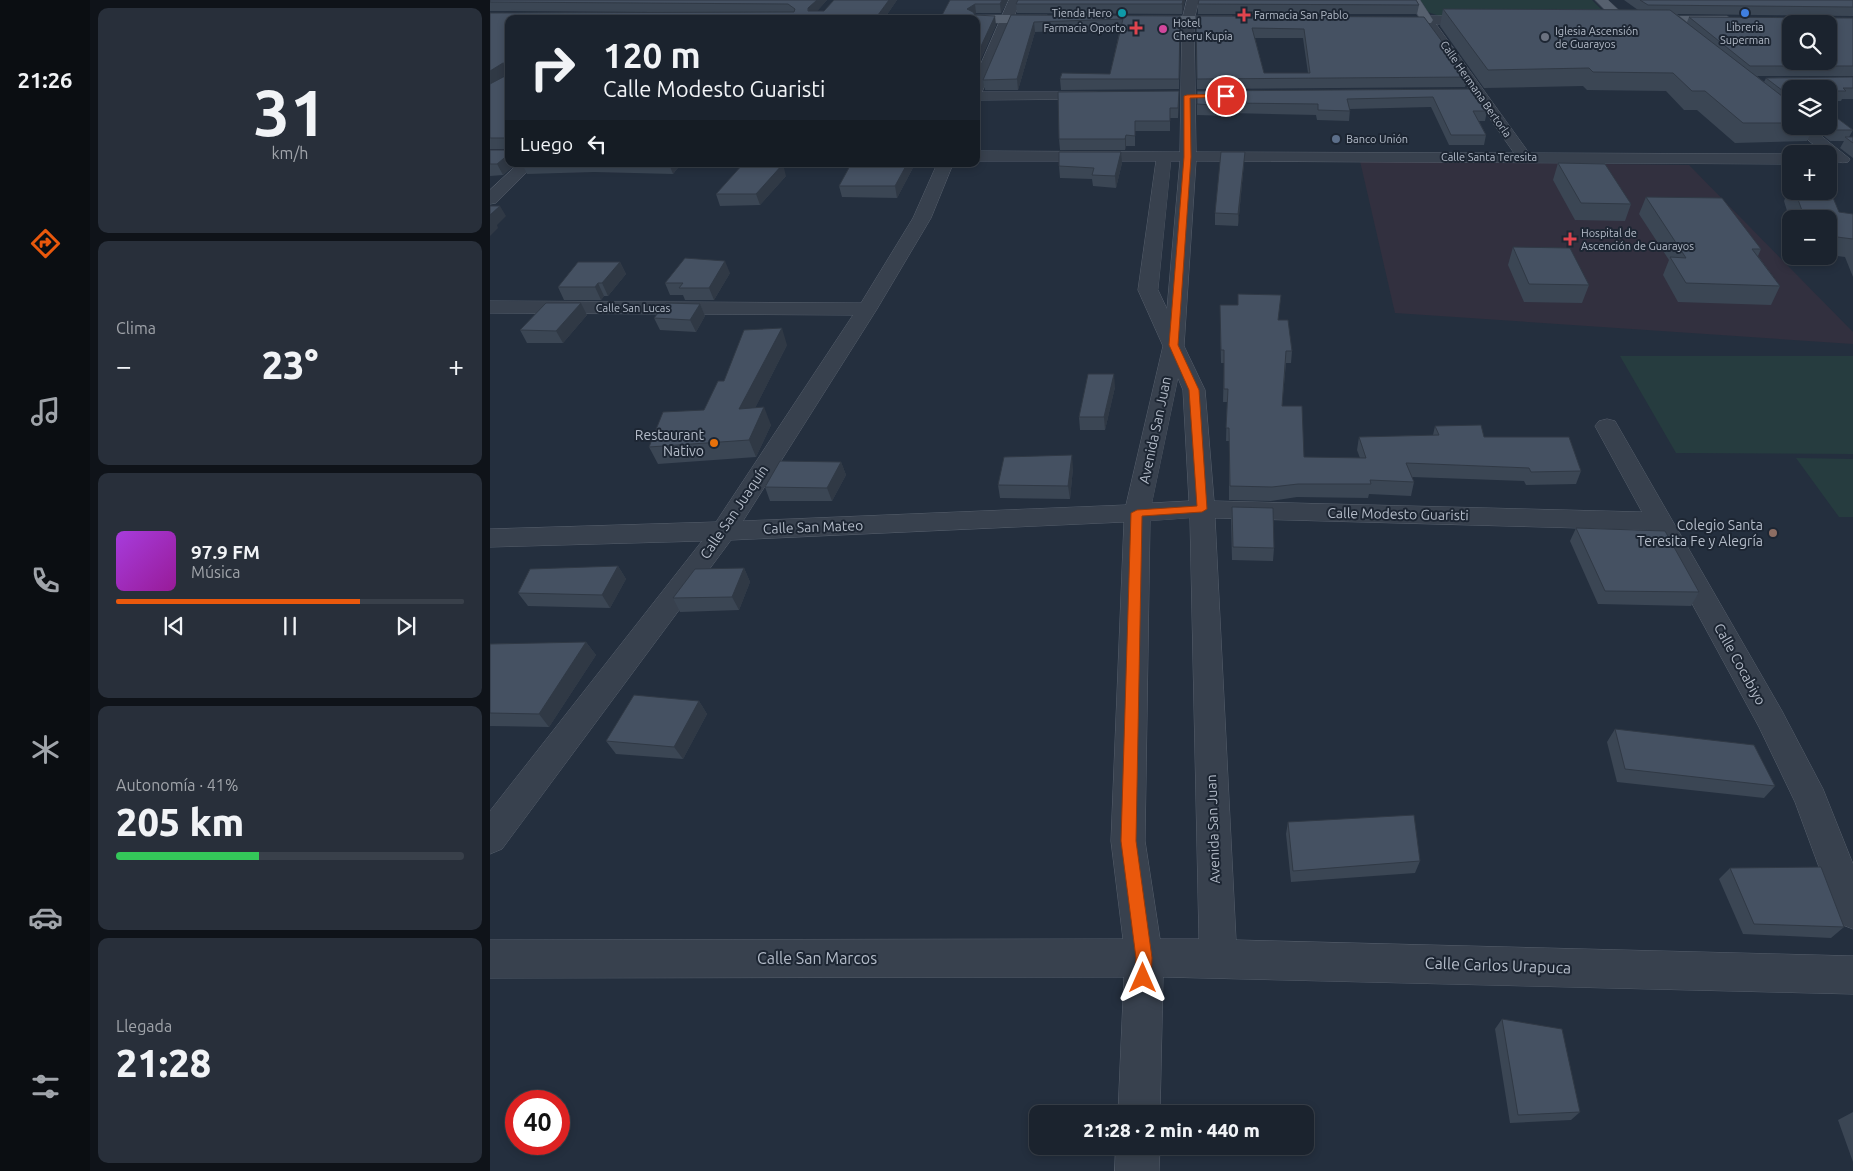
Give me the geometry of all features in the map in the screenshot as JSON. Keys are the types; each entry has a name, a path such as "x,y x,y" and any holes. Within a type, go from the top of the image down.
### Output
{"main road":[{"path":"1414,0 1422,20"},
{"path":"1601,0 1622,20 1738,20"},
{"path":"1798,0 1823,15"},
{"path":"980,19 1055,20"},
{"path":"1131,20 1248,20"},
{"path":"1837,20 1853,20"},
{"path":"1837,26 1853,36"}],"street":[{"path":"980,82 1015,0"},
{"name":"Avenida San Juan","path":"1139,1105 1144,958 1128,841 1137,513 1174,345 1188,157 1182,96 1188,20 1193,0"},
{"path":"1422,20 1494,20"},
{"name":"Calle Hermana Bertorla","path":"1422,20 1480,93 1524,158"},
{"path":"1607,20 1622,20"},
{"path":"1668,20 1683,32"},
{"path":"1460,94 1480,93"},
{"path":"980,96 1110,96"},
{"path":"1182,96 1206,96"},
{"path":"1810,135 1841,159"},
{"name":"Calle Santa Teresita","path":"980,156 1782,159"},
{"name":"Avenida San Juan","path":"1164,157 1148,290 1194,390 1202,509 1218,958"},
{"path":"490,199 524,167"},
{"name":"Calle San Juaquín","path":"490,838 724,531 867,309 922,218 944,167"},
{"name":"Calle San Lucas","path":"490,307 867,309"},
{"name":"Calle Cocabiyo","path":"1607,426 1771,720 1811,800 1853,911"},
{"name":"Calle Modesto Guaristi","path":"1137,513 1202,509 1660,521"},
{"name":"Calle San Mateo","path":"490,538 724,531 1137,513"},
{"name":"Calle Carlos Urapuca","path":"1144,958 1218,958 1853,975"},
{"name":"Calle San Marcos","path":"490,959 1144,958"},
{"path":"1137,1171 1138,1155"}],"shaded area":[{"name":"Hospital de Ascención de Guarayos","path":"1360,161 1689,165 1782,260 1782,265 1787,265 1853,332 1853,344 1395,313"}],"green space":[{"path":"1420,0 1592,0 1601,9 1602,15 1442,17 1428,12"},
{"path":"1620,356 1853,356 1853,454 1676,453"},
{"path":"1796,458 1853,459 1853,517 1839,517"}],"building":[{"path":"490,0 817,0 808,8 808,11 824,11 834,0 889,0 878,15 505,15 505,64 490,71 490,13 794,12 795,9 788,4 490,2"},
{"path":"950,0 1002,0 1000,4 975,4 967,9 975,15 942,15"},
{"path":"1018,0 1183,0 1182,4 1016,4"},
{"path":"1199,0 1416,0 1419,5 1198,4"},
{"path":"1640,0 1853,0 1853,7 1648,5"},
{"path":"1443,9 1670,10 1782,96 1782,123 1743,123 1705,91 1692,91 1673,73 1593,72 1589,68 1488,70"},
{"path":"980,15 995,16 980,48"},
{"path":"1011,15 1180,16 1179,79 1060,79 1062,73 1110,74 1123,19 1034,22 1017,79 983,80"},
{"path":"1196,16 1424,17 1468,77 1197,79","holes":["1252,28 1304,29 1310,73 1264,73"]},
{"path":"1689,17 1782,18 1782,66 1750,66"},
{"path":"1837,18 1853,18 1853,66 1837,66"},
{"path":"505,76 505,138 490,138 490,84"},
{"path":"1853,77 1853,88 1843,88 1846,91 1837,91 1837,80 1782,80 1782,90 1766,78"},
{"path":"1472,89 1487,111 1473,111 1486,135 1451,135 1433,97 1347,99 1350,111 1318,110 1318,104 1230,103 1230,106 1197,104 1197,91"},
{"path":"1179,91 1178,108 1170,108 1170,121 1135,121 1135,136 1126,135 1125,139 1059,139 1058,92"},
{"path":"1837,118 1853,130 1837,130"},
{"path":"1845,137 1853,137 1853,143"},
{"path":"490,150 505,150 505,157 497,164 490,164"},
{"path":"1059,152 1121,152 1115,176 1092,175 1094,168 1059,166"},
{"path":"1221,152 1245,152 1238,214 1215,213"},
{"path":"1558,163 1605,164 1631,204 1581,203"},
{"path":"740,167 780,167 756,194 716,194"},
{"path":"849,167 905,167 895,186 839,186"},
{"path":"1646,197 1722,198 1761,249 1752,249 1780,286 1686,283 1670,257 1686,258"},
{"path":"1798,200 1834,200 1839,212 1853,214 1853,239 1837,237 1837,210 1802,210"},
{"path":"490,206 500,206 490,215"},
{"path":"1513,247 1570,248 1589,285 1529,284"},
{"path":"685,258 725,261 709,288 679,288 683,283 665,283"},
{"path":"578,262 620,262 602,283 598,283 595,287 558,287"},
{"path":"1238,294 1281,295 1278,320 1288,320 1292,351 1286,351 1282,406 1302,406 1304,457 1366,458 1359,437 1439,435 1435,426 1481,425 1484,437 1569,437 1581,471 1531,472 1529,468 1406,463 1414,482 1370,480 1371,484 1298,484 1272,487 1230,486 1229,428 1226,428 1228,389 1224,389 1224,350 1221,350 1220,305 1238,305"},
{"path":"546,303 581,303 556,331 520,330"},
{"path":"666,303 700,304 690,320 654,318"},
{"path":"782,328 739,409 764,407 749,440 649,447 663,412 704,410 718,381 724,381 744,330"},
{"path":"1088,374 1114,374 1104,417 1079,417"},
{"path":"1072,455 1068,486 998,485 1004,457"},
{"path":"780,461 841,462 827,488 765,487"},
{"path":"1232,507 1273,508 1274,548 1233,547"},
{"path":"1576,528 1665,531 1699,592 1605,591"},
{"path":"618,566 602,595 518,593 530,569"},
{"path":"744,568 732,597 673,598 695,569"},
{"path":"586,642 539,714 490,713 490,644"},
{"path":"634,695 699,701 674,747 606,741"},
{"path":"1615,729 1754,745 1775,786 1625,769"},
{"path":"1414,815 1420,861 1293,871 1288,822"},
{"path":"1821,867 1844,927 1754,924 1730,868"},
{"path":"1502,1019 1562,1029 1580,1112 1518,1115"}],"place":[{"name":"Tienda Hero","path":"1122,13"},
{"name":"Libreria Superman","path":"1745,13"},
{"name":"Farmacia San Pablo","path":"1244,15"},
{"name":"Farmacia Oporto","path":"1136,28"},
{"name":"Hotel Cheru Kupia","path":"1163,29"},
{"name":"Iglesia Ascensión de Guarayos","path":"1545,37"},
{"name":"Banco Unión","path":"1336,139"},
{"name":"Hospital de Ascención de Guarayos","path":"1570,239"},
{"name":"Restaurant Nativo","path":"714,443"},
{"name":"Colegio Santa Teresita Fe y Alegría","path":"1773,533"}],"route":[{"path":"1143,978 1144,958 1128,841 1137,513 1202,509 1194,390 1174,345 1188,157 1187,96 1226,96"}]}
